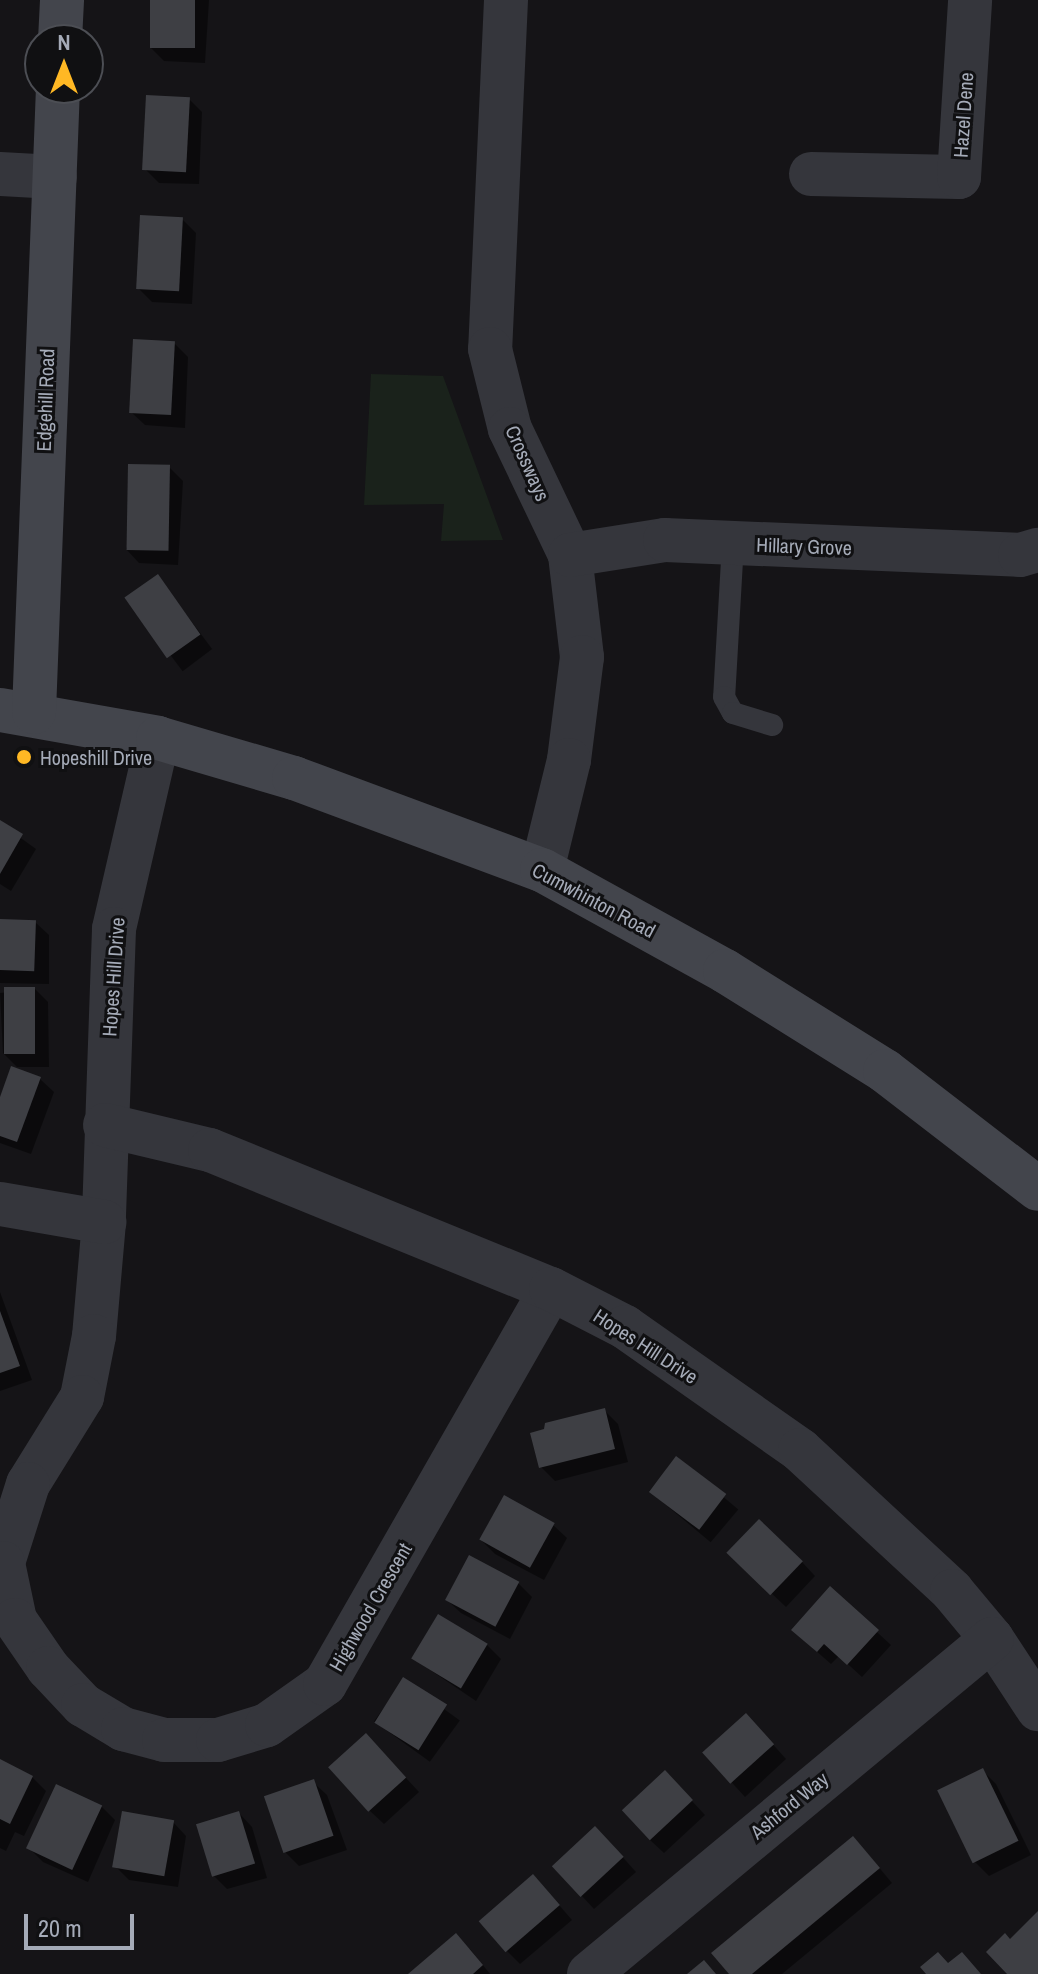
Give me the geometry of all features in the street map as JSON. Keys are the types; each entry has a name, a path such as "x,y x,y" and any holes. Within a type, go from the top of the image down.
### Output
{"street":[{"path":"61,24 62,0"},
{"name":"Crossways","path":"506,0 490,349 510,429 570,555 582,657 569,760 542,870"},
{"name":"Hazel Dene","path":"811,174 959,177 970,0"},
{"name":"Edgehill Road","path":"17,711 57,104"},
{"path":"0,174 55,177"},
{"name":"Hillary Grove","path":"570,555 665,540 1020,555 1038,550"},
{"name":"Cumwhinton Road","path":"17,711 158,738 294,778 542,870 725,971 885,1071 1038,1189"},
{"name":"Hopes Hill Drive","path":"104,1222 114,929 158,738"},
{"name":"Hopes Hill Drive","path":"105,1125 210,1150 551,1289 625,1327 800,1450 952,1591 992,1639 1038,1709"},
{"path":"0,1204 104,1222"},
{"name":"Highwood Crescent","path":"104,1222 94,1336 82,1397 28,1484 3,1563 15,1620 48,1668 83,1705 123,1729 164,1740 218,1740 267,1725 325,1684 551,1289"},
{"name":"Ashford Way","path":"589,1974 992,1639"}],"lane":[{"path":"733,543 724,697 733,713 772,725"}],"shaded area":[{"path":"371,374 443,376 503,540 441,541 444,504 364,505"}],"building":[{"path":"150,0 195,0 195,48 150,48"},
{"path":"146,95 190,97 186,172 142,170"},
{"path":"140,215 183,217 179,291 136,289"},
{"path":"133,339 175,341 171,415 129,413"},
{"path":"128,464 170,465 168,551 126,550"},
{"path":"158,574 200,635 167,658 124,598"},
{"path":"0,820 23,834 0,874"},
{"path":"0,919 36,920 34,971 0,970"},
{"path":"4,987 35,987 35,1054 4,1054"},
{"path":"11,1066 41,1077 17,1142 0,1136 0,1097"},
{"path":"0,1311 20,1366 0,1373"},
{"path":"605,1408 615,1449 539,1468 530,1433 544,1429 545,1423"},
{"path":"676,1456 726,1494 699,1530 649,1492"},
{"path":"504,1495 555,1523 530,1568 479,1540"},
{"path":"759,1519 803,1561 770,1595 726,1553"},
{"path":"469,1555 519,1582 495,1627 445,1600"},
{"path":"830,1586 879,1630 847,1665 824,1644 817,1652 791,1630"},
{"path":"438,1614 488,1644 461,1688 411,1659"},
{"path":"403,1677 447,1705 418,1750 374,1723"},
{"path":"746,1713 774,1744 730,1784 702,1752"},
{"path":"366,1733 406,1778 368,1812 328,1767"},
{"path":"0,1759 33,1776 10,1824 0,1819"},
{"path":"983,1768 1019,1841 973,1863 937,1790"},
{"path":"665,1770 693,1800 650,1840 622,1810"},
{"path":"314,1779 334,1836 283,1853 264,1796"},
{"path":"56,1784 102,1806 72,1870 26,1848"},
{"path":"122,1811 174,1820 164,1876 112,1867"},
{"path":"239,1811 255,1864 212,1877 196,1824"},
{"path":"595,1826 624,1857 580,1897 552,1866"},
{"path":"853,1836 880,1868 752,1974 729,1974 711,1953"},
{"path":"533,1874 560,1905 506,1952 479,1921"},
{"path":"1038,1911 1038,1974 1007,1974 986,1952 1005,1933 1010,1939"},
{"path":"456,1933 483,1965 473,1974 408,1974"},
{"path":"938,1952 948,1963 962,1952 981,1974 926,1974 920,1967"},
{"path":"704,1960 716,1974 687,1974"}],"place":[{"name":"Hopeshill Drive","path":"24,757"}]}
